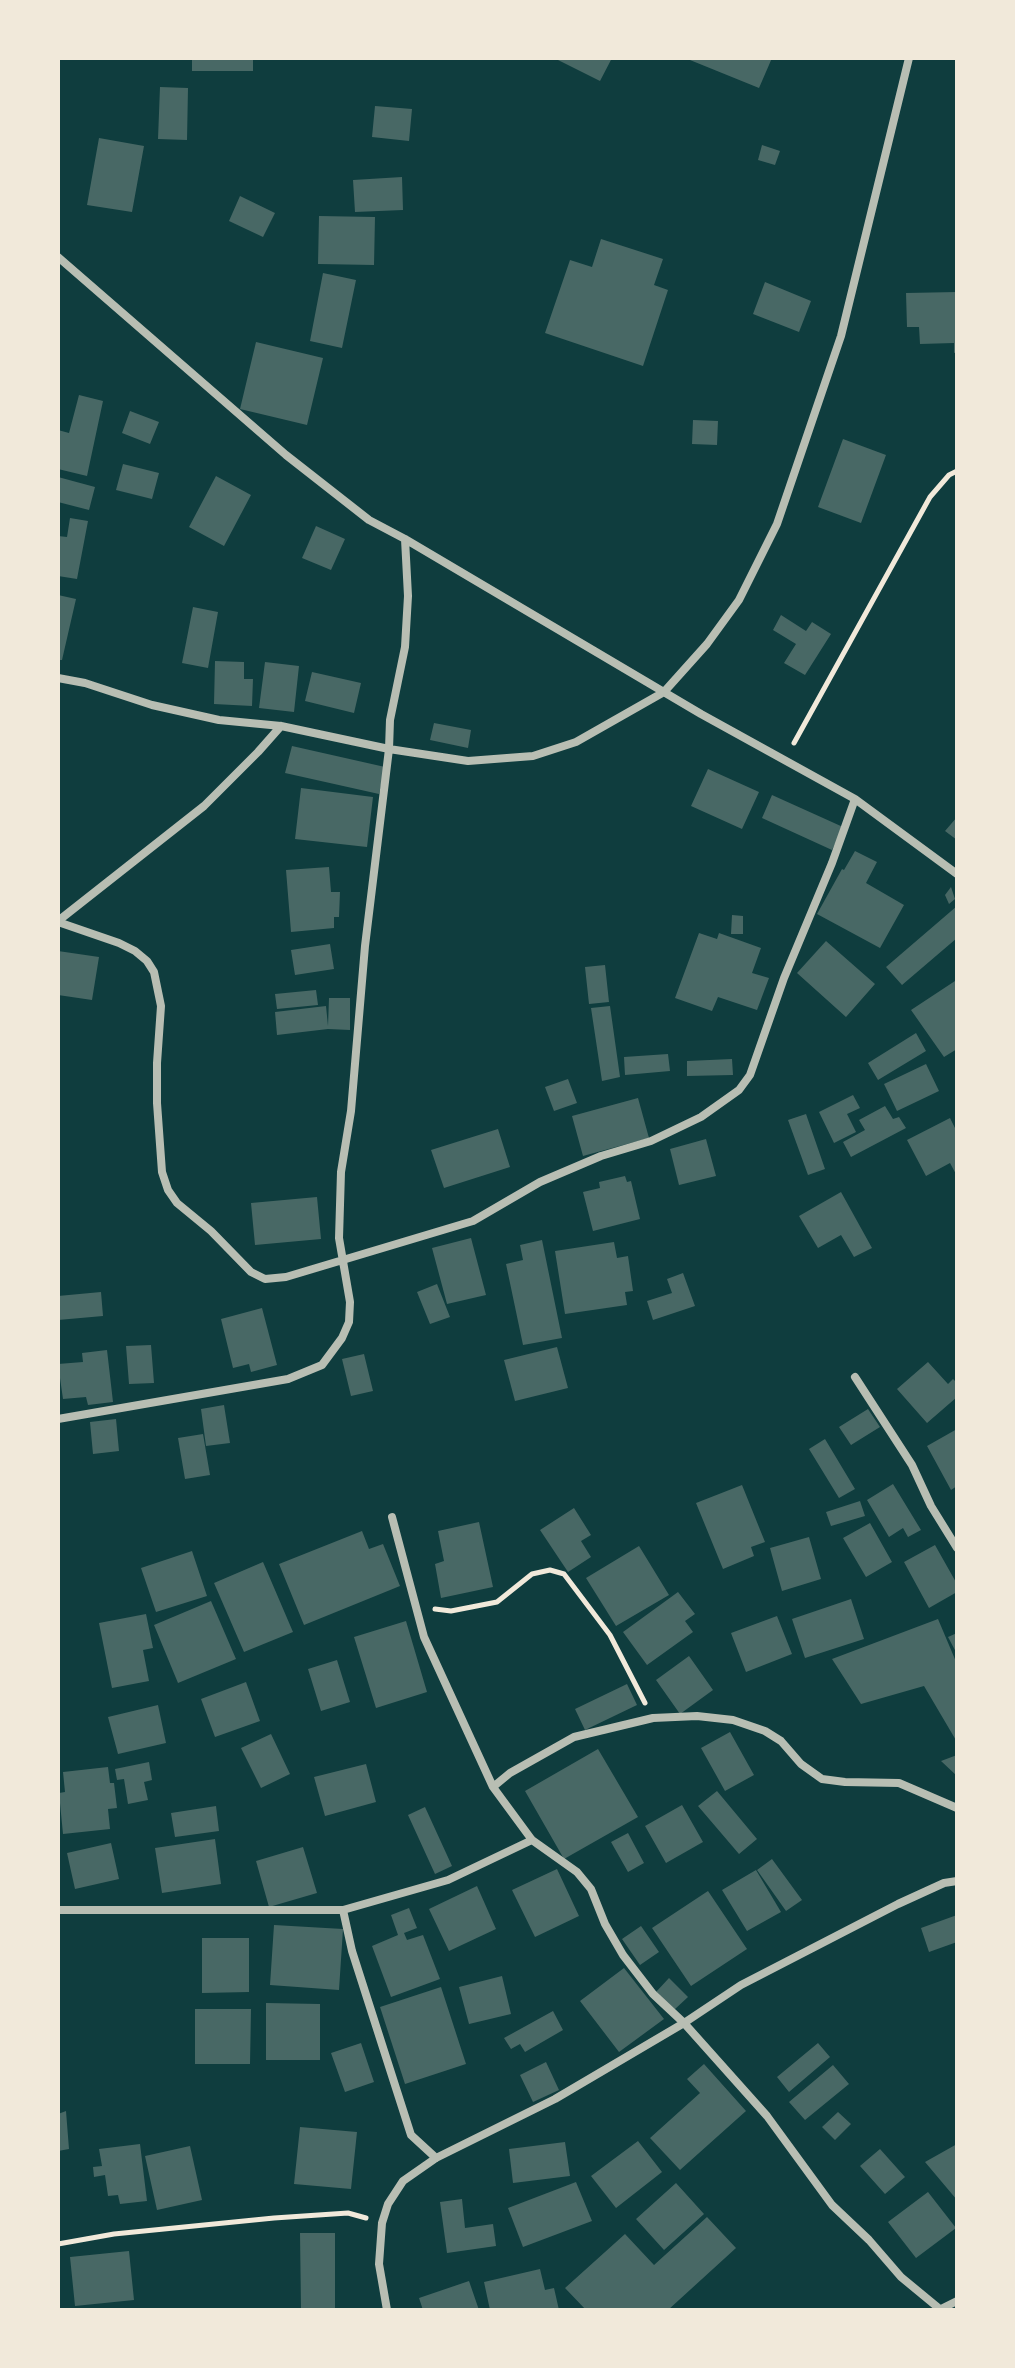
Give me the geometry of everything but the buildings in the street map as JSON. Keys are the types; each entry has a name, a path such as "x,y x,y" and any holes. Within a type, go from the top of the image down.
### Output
{"street":[{"path":"58,678 219,720 281,726 389,749 468,761 533,756 576,742 664,692 707,644 739,600 777,524 841,336 909,58"},
{"path":"58,257 286,455 369,520 855,799 957,874"},
{"path":"58,1419 288,1379 322,1365 342,1338 349,1322 350,1302 339,1238 341,1172 351,1111 365,946 390,720 405,647 408,596 405,539"},
{"path":"58,922 204,806 281,726"},
{"path":"58,922 119,943 147,961 154,972 161,1006 157,1090 162,1172 168,1190 177,1203 211,1231 251,1272 265,1279 286,1277 473,1221 540,1182 601,1156 651,1141 701,1117 739,1090 750,1075 784,978 855,799"},
{"path":"855,1377 912,1465 931,1506 957,1548"},
{"path":"392,1517 424,1637 493,1787 532,1840 577,1872 591,1889 605,1924 623,1955 653,1994 684,2023 767,2116 832,2205 869,2240 901,2277 940,2310 957,2301"},
{"path":"493,1787 510,1773 574,1737 653,1718 697,1716 733,1720 765,1731 781,1741 801,1764 822,1779 899,1783 957,1808"},
{"path":"58,1910 343,1910 448,1880 532,1840"},
{"path":"387,2310 379,2264 382,2223 388,2204 403,2181 436,2158 555,2099 684,2023 741,1985 898,1904 944,1883 957,1881"},
{"path":"343,1910 352,1951 411,2135 436,2158"}],"path":[{"path":"784,760 930,497 949,475 957,471"},
{"path":"417,1607 451,1611 497,1602 532,1574 550,1570 564,1574 610,1635 653,1718"},
{"path":"58,2244 114,2234 348,2213 382,2223"}]}
